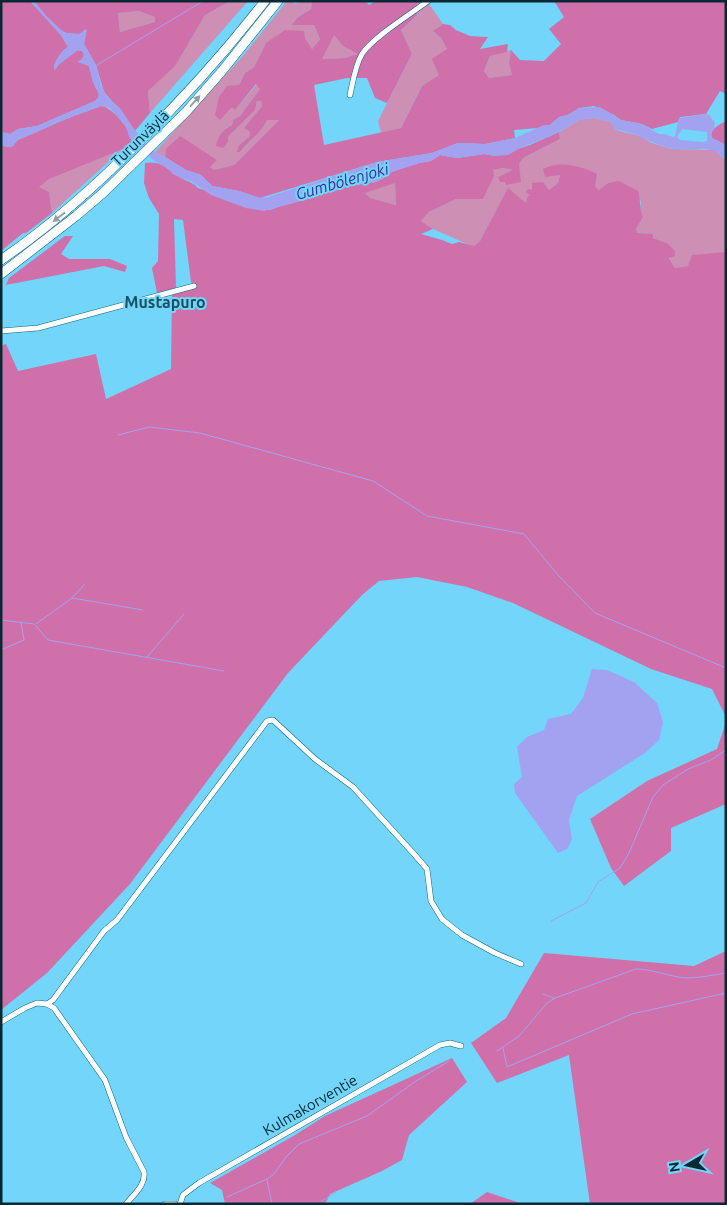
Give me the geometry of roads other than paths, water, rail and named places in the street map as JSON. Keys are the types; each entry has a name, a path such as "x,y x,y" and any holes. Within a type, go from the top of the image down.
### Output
{"highway":[{"name":"Turunväylä","path":"1,260 69,209 127,155 214,63 265,1"},
{"name":"Turunväylä","path":"3,273 76,216 186,112 222,71 278,1"}],"street":[{"path":"350,95 355,73 361,56 366,49 401,20 428,1"},
{"path":"1,330 38,328 194,286"},
{"path":"47,1004 53,1000 104,931 117,920 267,720 273,720 316,760 353,787 420,862 426,869 431,901 442,918 462,934 495,953 521,964"},
{"path":"1,1022 26,1008 37,1004 47,1004 54,1008 61,1016 67,1028 105,1080 126,1137 144,1172 144,1182 126,1204"},
{"name":"Kulmakorventie","path":"180,1204 183,1195 199,1183 440,1045 450,1043 461,1046"},
{"path":"165,1204 175,1204"}],"water":[{"name":"Gumbölenjoki","path":"30,1 34,1 53,23 65,32 77,34 87,30 84,44 96,65 101,85 107,97 120,108 133,128 152,150 186,170 201,175 212,186 239,191 260,198 377,162 432,153 458,143 485,144 515,138 544,125 550,125 559,117 568,115 579,108 600,107 621,120 642,124 659,134 673,137 675,136 679,118 709,115 715,123 714,130 711,132 712,138 726,145 726,160 719,154 707,149 682,150 659,145 614,129 611,122 594,118 579,120 551,136 522,147 508,155 494,156 484,154 457,158 440,155 431,161 392,172 376,182 349,186 335,191 326,191 311,198 264,211 246,208 211,195 191,181 173,174 169,169 153,160 136,142 130,139 126,127 110,108 101,106 18,140 12,147 1,146 1,132 10,134 18,129 37,126 98,98 99,94 93,82 89,66 77,62 84,55 82,51 78,50 59,64 55,70 54,65 68,47 61,35","holes":["682,129 707,132 707,141 703,142 680,140 677,137"]},
{"path":"592,669 607,670 634,682 657,703 663,722 659,740 645,753 577,796 569,820 572,840 567,849 558,853 515,793 514,784 522,777 517,747 527,737 544,730 548,719 571,714 583,698"}],"waterway":[{"path":"97,65 203,1"},
{"path":"294,3 296,4 299,1"},
{"path":"118,435 149,427 200,433 373,481 427,516 524,534 558,575 595,613 726,668"},
{"path":"36,624 72,598 85,584"},
{"path":"72,598 143,610"},
{"path":"147,657 184,614"},
{"path":"1,620 34,624"},
{"path":"1,650 24,640 21,622"},
{"path":"35,625 48,640 224,671"},
{"path":"551,921 586,903 598,882 620,868 629,853 653,797 663,785 688,769 711,760 726,750"},
{"path":"497,1051 519,1036 547,1003 555,998 636,969 687,978 726,973"},
{"path":"503,1048 507,1067 632,1014 726,993"},
{"path":"543,994 554,998"},
{"path":"227,1197 273,1175 286,1157 299,1144 367,1116 416,1081 449,1061"},
{"path":"267,1180 272,1204"},
{"path":"321,1204 322,1201 336,1192"}],"district":[{"name":"Mustapuro","path":"165,302"}]}
